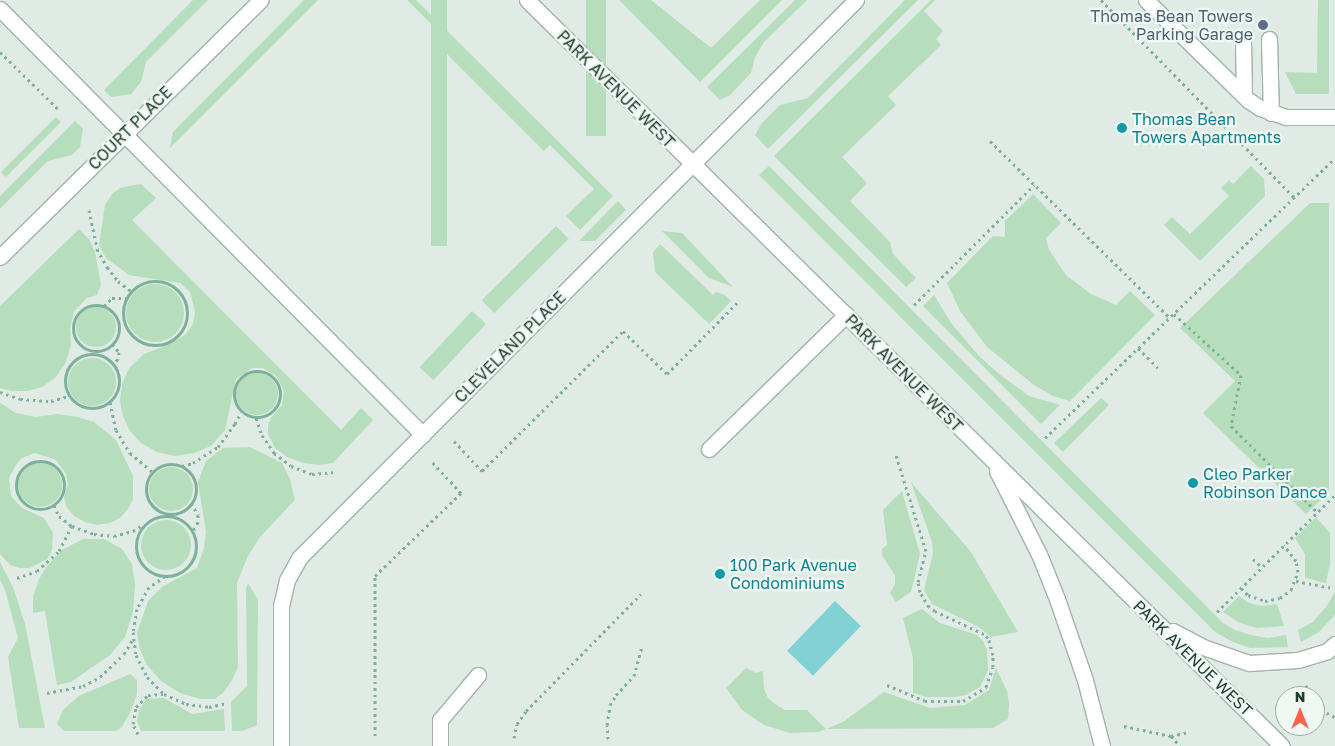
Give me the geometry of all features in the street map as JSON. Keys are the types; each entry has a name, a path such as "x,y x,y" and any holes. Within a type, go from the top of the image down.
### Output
{"street":[{"name":"COURT PLACE","path":"0,257 261,0"},
{"name":"PARK AVENUE WEST","path":"527,0 1282,746"},
{"name":"CLEVELAND PLACE","path":"281,746 281,606 286,580 300,558 856,0"},
{"path":"1146,0 1244,96 1271,113 1291,117 1335,117"},
{"path":"0,9 423,435"},
{"path":"1243,39 1244,96"},
{"path":"1269,39 1271,113"},
{"path":"709,449 846,315"},
{"path":"990,458 1039,554 1057,600 1082,672 1102,746"},
{"path":"1154,620 1203,648 1248,663 1298,660 1327,650 1335,644"},
{"path":"440,746 440,720 478,675"}],"path":[{"path":"1101,0 1294,197"},
{"path":"0,52 62,113"},
{"path":"990,141 1170,318"},
{"path":"1045,438 1334,158"},
{"path":"914,305 1034,185"},
{"path":"89,210 97,248 107,267 118,281 131,291"},
{"path":"158,281 176,289 186,307 186,318 183,328 172,340 157,345 136,340 124,322 122,311 126,298 131,291 148,282 158,281"},
{"path":"104,306 112,298 126,298"},
{"path":"453,441 482,470 623,331 667,374 739,301"},
{"path":"92,304 104,306 113,310 120,325 119,333 112,344 104,350 88,350 76,339 73,323 80,310 92,304"},
{"path":"1174,314 1240,375 1231,426 1317,512"},
{"path":"112,344 119,352 118,359 113,364"},
{"path":"1138,348 1158,368"},
{"path":"91,354 100,356 113,364 118,373 119,382 118,391 110,402 97,408 88,408 72,401 69,396 65,384 65,375 75,360 91,354"},
{"path":"251,372 265,373 276,382 280,397 273,411 266,416 256,418 241,412 234,401 234,393 239,379 251,372"},
{"path":"0,392 20,399 44,401 69,396"},
{"path":"110,402 116,430 130,454 153,472"},
{"path":"182,466 188,471 196,485 196,493 191,503 181,511 173,514 156,509 147,496 146,487 153,472 166,464 182,466 193,463 218,447 235,424 241,412"},
{"path":"256,418 262,435 274,453 291,466 312,474 333,472"},
{"path":"887,685 925,701 963,701 986,687 993,667 993,655 988,638 984,634 929,607 920,592 918,582 926,551 896,455"},
{"path":"44,461 58,469 64,484 64,492 54,505 38,509 25,504 19,498 16,491 17,476 28,464 44,461"},
{"path":"375,736 375,576 461,493 432,462"},
{"path":"1217,612 1334,496"},
{"path":"191,503 198,515 198,522 192,532"},
{"path":"54,505 59,516 72,526 94,534 114,536 134,531 151,520 163,516 173,517 182,521 192,532 196,545 190,563 175,574 165,576 149,587 137,609 132,632 136,655 147,677 164,694"},
{"path":"151,520 140,531 136,551 146,568 165,576"},
{"path":"17,578 37,572 69,536 72,526"},
{"path":"1242,588 1256,599 1265,601 1275,600 1291,590 1296,581 1296,561 1284,545"},
{"path":"1253,559 1262,567"},
{"path":"1296,581 1331,588"},
{"path":"514,738 517,724 526,711 641,594"},
{"path":"47,692 83,686 100,677 124,654 134,638"},
{"path":"608,739 607,725 610,705 616,695 634,676 642,648"},
{"path":"138,734 134,724 136,707 148,695 156,692 193,705 209,707 228,703"},
{"path":"1115,725 1171,736 1188,732"},
{"path":"1171,736 1180,746"}],"green space":[{"path":"193,0 208,0 146,62 141,82 131,94 111,97 104,90"},
{"path":"304,0 318,0 170,148 173,132"},
{"path":"407,0 416,0 613,196 580,230 566,216 594,189 550,145 544,151 435,42 442,35"},
{"path":"431,0 447,0 447,246 431,246"},
{"path":"586,0 606,0 606,136 586,136"},
{"path":"619,0 651,0 711,48 760,0 782,0 700,82"},
{"path":"795,0 807,0 764,42 755,57 751,73 730,95 720,100 707,87"},
{"path":"905,0 918,0 768,149 755,135 762,123 780,105 808,98"},
{"path":"931,0 935,0 924,11 943,31 936,39 941,45 888,96 896,105 842,157 867,183 850,201 890,242 893,254 916,278 906,287 774,156"},
{"path":"1318,0 1329,0 1329,94 1296,94 1285,72 1317,73"},
{"path":"56,117 61,122 6,177 1,172"},
{"path":"75,121 83,129 80,147 72,155 48,161 0,209 0,196"},
{"path":"769,166 1223,623 1235,630 1251,635 1268,638 1286,635 1288,647 1250,648 1231,641 1214,631 759,175"},
{"path":"1251,166 1264,179 1265,196 1200,261 1164,225 1172,217 1190,234 1229,196 1221,188 1229,180 1233,184"},
{"path":"141,184 156,198 132,220 341,430 361,408 373,420 333,463 319,465 304,463 287,457 275,448 268,434 268,426 271,418 282,405 284,391 277,377 263,368 252,368 236,379 225,430 211,446 194,453 175,456 157,452 141,443 130,431 123,416 120,401 122,384 129,368 144,354 168,345 185,335 193,324 195,312 190,292 180,283 129,275 106,258 99,245 105,205 112,194 120,188"},
{"path":"1033,194 1061,223 1046,238 1049,250 1066,275 1091,294 1116,305 1130,291 1155,315 1070,401 1053,396 1034,385 987,347 960,311 947,283 993,236 1005,237 1005,221"},
{"path":"618,201 626,210 595,241 579,241"},
{"path":"1310,203 1329,203 1329,492 1306,514 1203,413 1235,381 1180,328"},
{"path":"556,226 569,239 494,313 482,300"},
{"path":"79,229 89,239 95,252 101,285 97,295 87,298 74,311 70,328 71,345 66,362 56,377 42,387 27,391 11,391 0,388 0,306"},
{"path":"662,231 682,233 733,287 709,278"},
{"path":"660,244 713,295 716,292 725,295 731,301 709,324 655,272 653,252"},
{"path":"149,284 161,284 176,292 184,307 184,319 176,334 161,342 149,342 134,334 126,319 126,307 134,292"},
{"path":"934,295 951,323 979,356 999,374 1029,396 1060,405 1041,424 923,306"},
{"path":"100,307 107,310 113,316 116,327 115,335 107,344 100,347 92,347 85,344 77,335 76,323 79,316 88,308"},
{"path":"472,311 486,324 433,380 419,367"},
{"path":"87,358 97,358 109,365 116,377 116,387 109,399 97,406 87,406 79,402 72,395 68,387 68,377 72,369 79,362"},
{"path":"257,373 272,379 278,394 272,409 257,415 242,409 236,394 242,379"},
{"path":"1101,398 1109,405 1063,452 1054,443"},
{"path":"0,403 16,413 36,417 57,414 78,417 94,422 116,440 133,476 133,499 128,509 120,518 110,523 97,525 85,522 74,516 66,506 64,497 68,484 66,474 56,460 35,453 22,458 9,478 11,496 22,508 44,518 53,533 52,550 47,559 30,568 10,565 0,554"},
{"path":"250,447 282,463 290,479 295,500 260,537 247,558 237,583 238,667 232,680 224,692 215,699 200,699 180,693 161,681 147,665 140,650 137,633 148,601 162,587 197,568 204,548 206,532 198,482 206,461 223,448"},
{"path":"44,463 56,469 61,476 61,494 56,501 49,506 36,507 24,501 19,494 18,481 24,469 31,464"},
{"path":"175,467 187,473 192,480 192,498 187,505 180,510 167,511 159,508 152,501 149,485 152,477 159,470"},
{"path":"911,482 971,552 1018,632 991,637 979,627 932,604 924,590 933,553 932,542"},
{"path":"902,491 920,554 911,592 896,602 890,593 895,584 895,576 882,555 882,549 887,545 883,510"},
{"path":"1316,517 1330,533 1330,564 1326,583 1305,578 1305,554 1295,538"},
{"path":"161,520 171,520 184,527 191,540 191,550 184,563 171,570 161,570 152,566 145,559 141,550 141,540 145,531 152,524"},
{"path":"83,539 104,539 122,549 132,564 135,585 133,612 125,637 110,655 71,682 57,685 45,611 33,613 33,597 39,579 47,566 62,550"},
{"path":"0,562 13,587 25,624 45,728 19,728 8,657 18,638 5,590 0,580"},
{"path":"248,583 258,600 257,725 242,731 232,731 231,702 247,686 246,589"},
{"path":"1335,592 1335,615 1319,632 1301,642 1298,630 1313,622 1326,607"},
{"path":"1239,596 1249,603 1261,606 1277,604 1284,626 1257,628 1240,623 1223,612"},
{"path":"922,609 940,623 977,635 983,641 987,650 988,670 980,687 966,695 954,697 926,697 913,693 913,658 903,618"},
{"path":"746,668 756,673 763,671 764,689 768,698 775,704 785,710 807,710 826,729 818,732 790,733 764,725 742,710 726,688"},
{"path":"996,668 1007,691 1009,704 1008,719 993,728 826,729 843,722 884,692 930,708 965,705 989,690"},
{"path":"130,674 137,680 137,694 131,711 122,727 116,731 64,731 57,724 63,710 79,696"},
{"path":"164,698 192,714 224,709 225,731 141,731 137,721 139,711 146,699"}],"water":[{"path":"835,601 861,626 813,676 787,651"}],"place":[{"name":"Thomas Bean Towers Parking Garage","path":"1263,25"},
{"name":"Thomas Bean Towers Apartments","path":"1122,128"},
{"name":"Cleo Parker Robinson Dance","path":"1193,483"},
{"name":"100 Park Avenue Condominiums","path":"720,574"}]}
